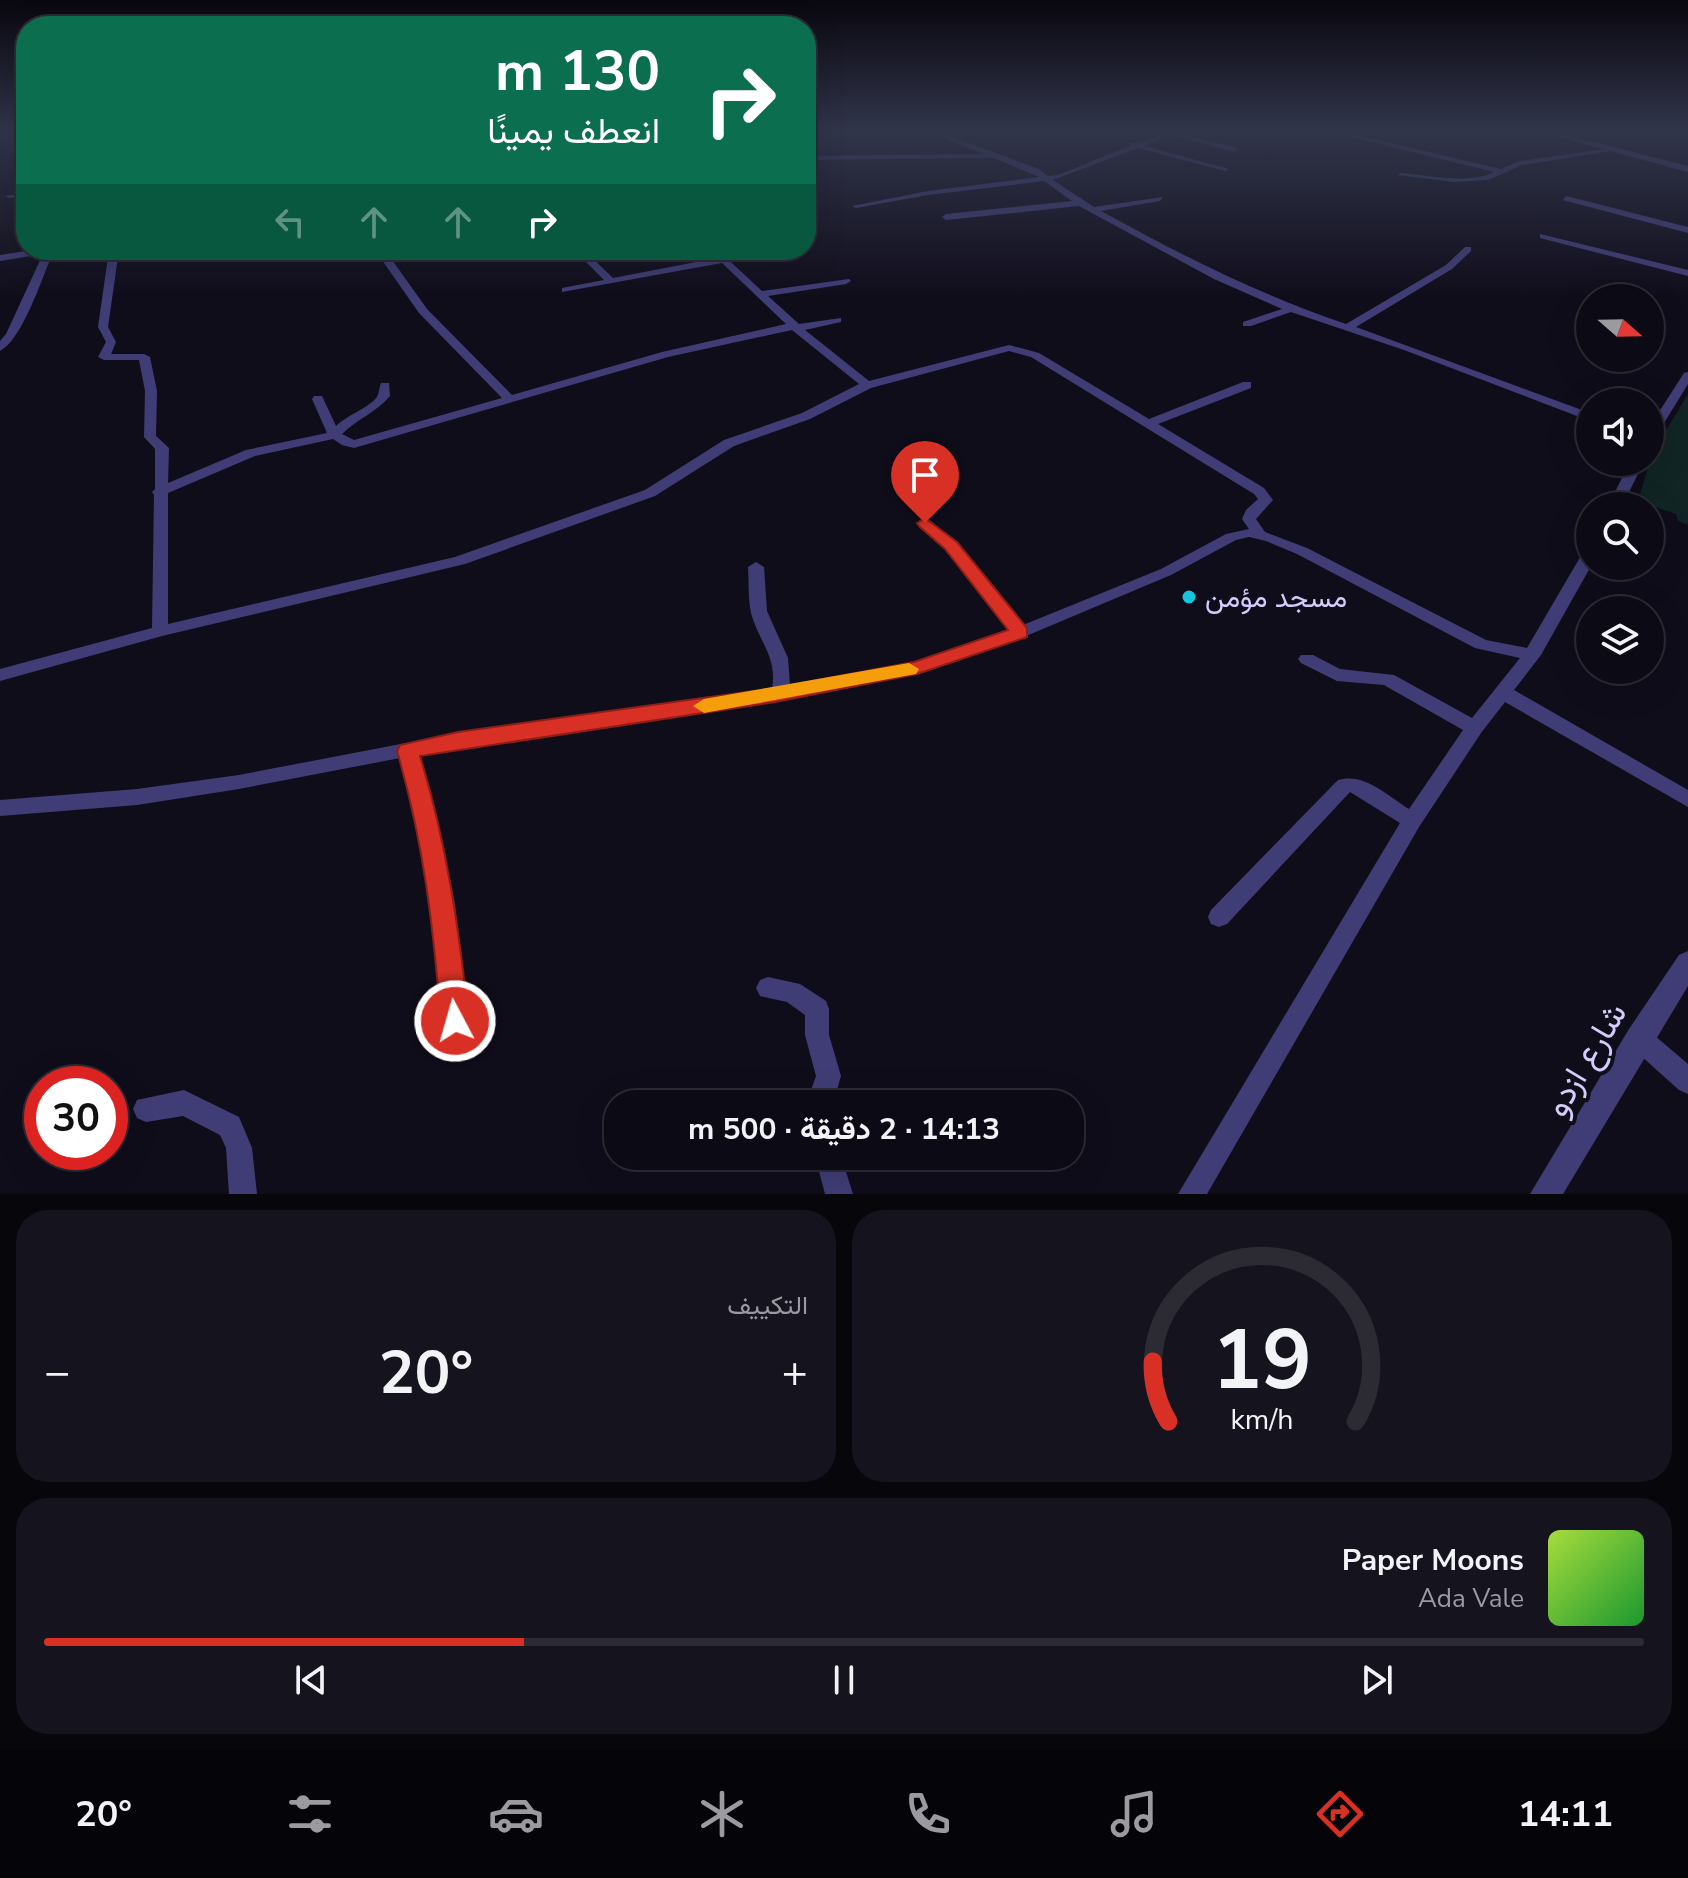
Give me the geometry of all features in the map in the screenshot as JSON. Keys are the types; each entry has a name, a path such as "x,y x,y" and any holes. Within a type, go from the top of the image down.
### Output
{"street":[{"path":"856,206 995,186"},
{"path":"1058,186 1093,210 1217,277 1291,309 1349,327 1576,412"},
{"path":"9,196 16,196"},
{"path":"1566,198 1688,230"},
{"path":"1093,210 1160,199"},
{"path":"946,217 1081,203"},
{"path":"1543,236 1688,273"},
{"path":"1349,327 1449,267 1468,249"},
{"path":"0,348 11,335 45,260"},
{"path":"113,260 103,327 111,342 104,357 144,357 151,391 150,437 162,448 159,492 160,631"},
{"path":"387,260 423,311 509,398"},
{"path":"589,260 610,280"},
{"path":"566,290 723,260 795,327 867,385"},
{"path":"760,294 846,281"},
{"path":"1247,324 1291,309"},
{"path":"318,399 334,435 341,442 354,444 666,354 837,320"},
{"path":"0,675 160,631 432,568 650,493 729,443 806,416 867,385 1016,348 1035,355 1264,495 1266,500 1251,513 1249,519 1259,533"},
{"path":"1664,413 1688,375"},
{"path":"1147,424 1247,385"},
{"path":"159,492 251,453 334,435 348,421 378,403 385,386"},
{"path":"925,523 951,546 1020,632"},
{"path":"0,808 137,797 458,740 779,694 917,668 1020,632 1166,572 1231,537 1259,533 1302,551 1481,644 1532,655"},
{"path":"756,567 763,623 779,648 784,676 779,694"},
{"path":"1192,1194 1412,821 1474,728 1532,655 1576,578"},
{"path":"1307,659 1337,675 1388,679 1474,728"},
{"path":"1504,693 1688,799"},
{"path":"408,751 427,817 444,904 458,1042"},
{"path":"1219,917 1345,785 1356,785 1412,821"},
{"name":"شارع ازدو","path":"1546,1194 1639,1038 1688,963"},
{"path":"768,988 792,992 817,1009 816,1031 829,1063 827,1090"},
{"path":"1639,1038 1688,1081"},
{"path":"146,1109 184,1103 230,1126 239,1148 243,1194"},
{"path":"832,1170 839,1194"}],"green space":[{"path":"1688,394 1688,525 1678,521 1676,514 1664,510 1664,492 1641,492 1645,476 1664,476 1664,434"}],"slow traffic":[{"path":"704,706 909,669"}],"place":[{"name":"مسجد مؤمن","path":"1189,597"}],"route":[{"path":"455,1021 444,904 427,817 408,751 550,726 672,712 917,668 1020,632 951,546 925,523"}]}
